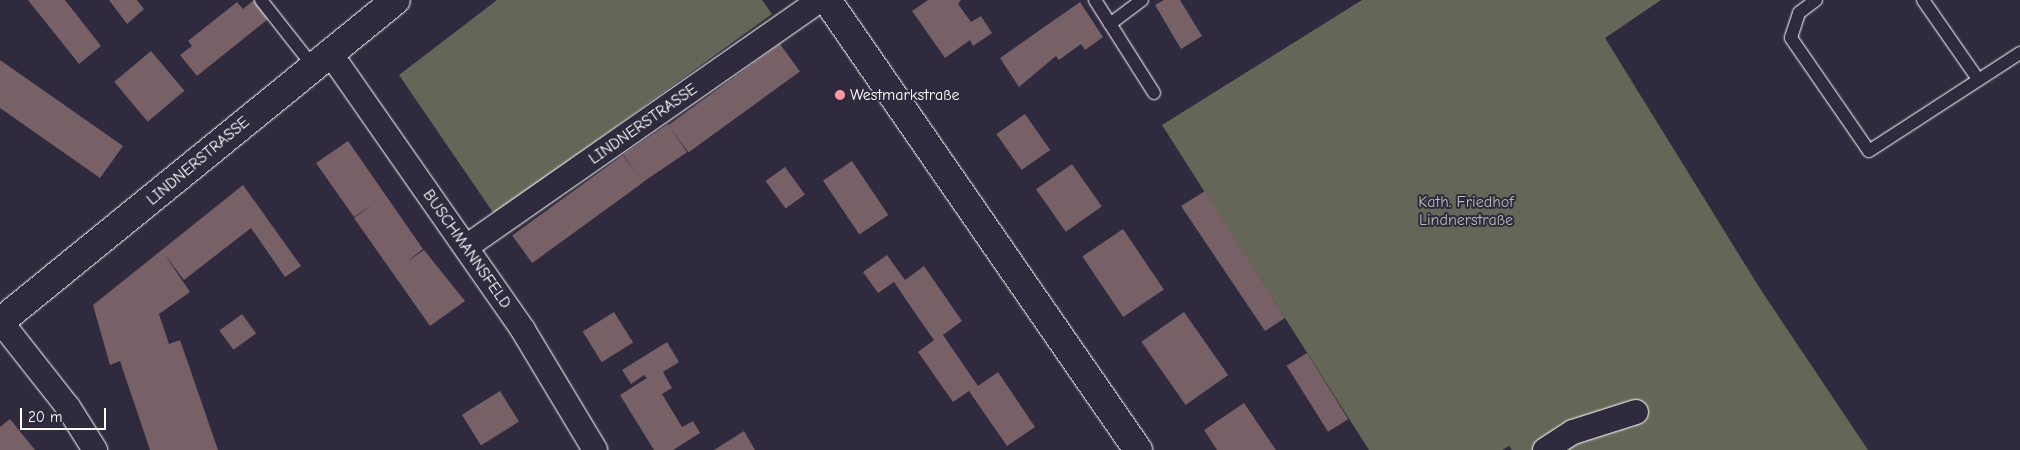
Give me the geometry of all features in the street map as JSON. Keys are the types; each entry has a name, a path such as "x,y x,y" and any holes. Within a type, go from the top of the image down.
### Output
{"street":[{"name":"LINDNERSTRASSE","path":"0,322 321,59 396,0"},
{"name":"LINDNERSTRASSE","path":"466,247 820,0"},
{"path":"827,0 1138,450"},
{"name":"BUSCHMANNSFELD","path":"321,59 466,247 596,450"},
{"path":"0,322 68,407 95,450"},
{"path":"1545,450 1573,432 1636,412"}],"lane":[{"path":"261,0 321,59"},
{"path":"1095,0 1154,93"},
{"path":"1110,24 1142,0"},
{"path":"1816,0 1799,14 1791,38 1869,151 1978,79 2020,54"},
{"path":"1923,0 1978,79"}],"green space":[{"path":"497,0 762,0 772,14 494,214 399,75"},
{"name":"Kath. Friedhof Lindnerstraße","path":"1362,0 1661,0 1605,38 1759,287 1868,450 1512,450 1509,446 1502,450 1369,450 1162,125"}],"building":[{"path":"28,0 65,0 101,46 79,64"},
{"path":"109,0 137,0 144,9 127,24"},
{"path":"254,0 268,19 197,76 180,55 192,46 188,41 237,2 243,9"},
{"path":"928,0 961,0 958,4 971,22 981,16 992,33 973,46 970,40 945,58 912,11"},
{"path":"1164,0 1180,0 1202,36 1181,49 1155,5"},
{"path":"1080,2 1103,37 1085,50 1081,44 1059,60 1056,56 1019,87 1000,58"},
{"path":"780,44 800,72 688,153 668,125"},
{"path":"151,51 184,91 148,122 114,82"},
{"path":"0,60 123,146 100,178 0,108"},
{"path":"1025,114 1050,150 1022,170 996,134"},
{"path":"668,124 687,152 642,182 623,154"},
{"path":"348,141 423,249 407,262 424,250 465,301 430,326 354,218 373,204 354,217 316,163"},
{"path":"623,155 643,183 532,263 512,236"},
{"path":"852,161 888,215 859,234 823,181"},
{"path":"1072,164 1102,207 1066,232 1036,189"},
{"path":"785,167 805,195 786,209 766,181"},
{"path":"243,185 301,266 285,277 251,228 184,280 165,255 190,292 159,314 169,344 180,340 218,450 150,450 120,361 110,365 93,305"},
{"path":"1205,191 1285,318 1265,331 1181,206"},
{"path":"1123,229 1164,290 1123,317 1082,256"},
{"path":"887,255 905,280 924,266 962,321 943,335 978,386 998,372 1035,427 1007,446 969,391 953,402 918,352 934,340 894,282 878,293 863,272"},
{"path":"614,312 633,343 602,362 583,332"},
{"path":"1184,312 1228,375 1186,405 1141,342"},
{"path":"242,314 256,333 233,350 219,330"},
{"path":"667,342 679,362 663,372 672,388 662,394 682,427 693,421 700,433 673,450 654,450 620,395 647,378 644,375 631,384 622,370"},
{"path":"1307,353 1348,419 1328,432 1287,366"},
{"path":"500,391 519,422 481,445 462,415"},
{"path":"1244,403 1276,450 1217,450 1204,430"},
{"path":"10,419 35,450 0,450 0,427"},
{"path":"744,431 755,450 714,450"}],"place":[{"name":"Westmarkstraße","path":"840,95"}]}
